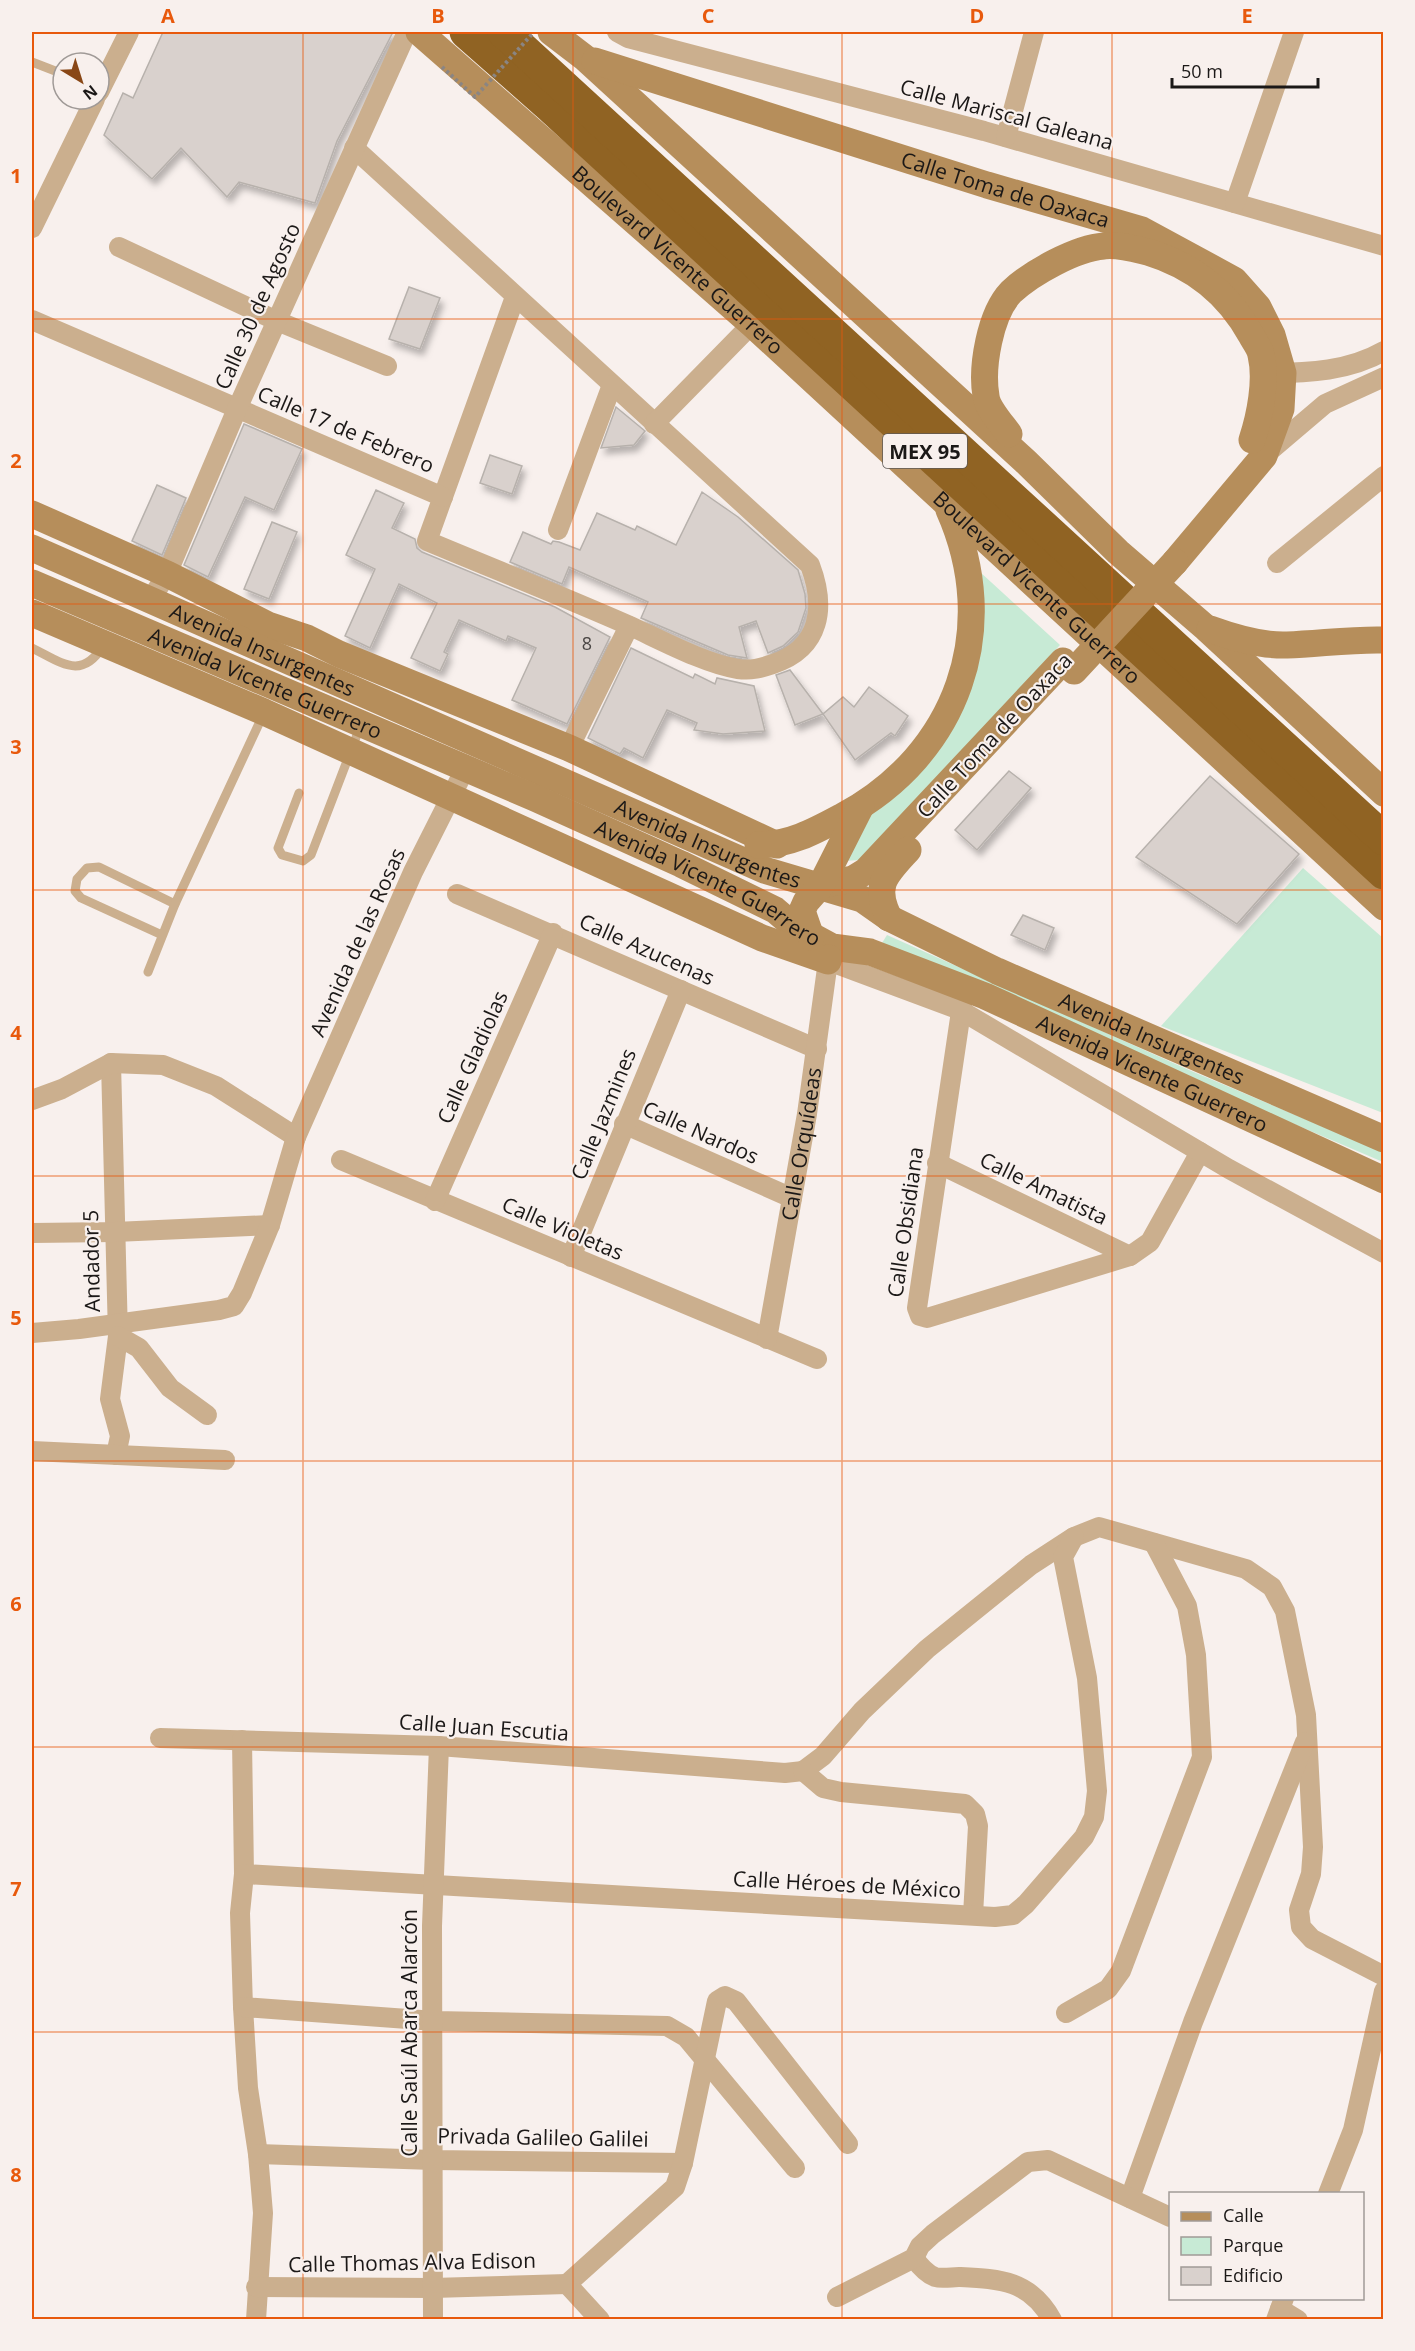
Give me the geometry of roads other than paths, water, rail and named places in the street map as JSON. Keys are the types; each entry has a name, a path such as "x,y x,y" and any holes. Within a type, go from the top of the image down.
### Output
{"highway":[{"name":"Boulevard Vicente Guerrero","path":"466,32 550,106 1383,873"},
{"name":"MEX 95","path":"504,32 1383,839"}],"main road":[{"name":"Boulevard Vicente Guerrero","path":"420,32 752,324 943,498 1383,907"},
{"path":"551,32 585,58 1025,461 1118,552 1206,628 1383,793"},
{"name":"Calle Toma de Oaxaca","path":"585,58 897,158 1142,230 1234,279 1258,307 1272,335 1272,373 1262,408 1256,455 1169,557 1069,666 888,871 880,899 889,918"},
{"name":"Calle Toma de Oaxaca","path":"1025,461 986,398 986,351 996,320 1010,293 1072,254 1104,245 1137,249 1176,261 1200,276 1239,313 1272,373"},
{"path":"711,844 777,845 805,836 861,806 904,772 939,731 959,685 972,634 969,578 960,535 943,498"},
{"path":"32,514 167,574 268,625 307,638 339,654 569,748 777,845"},
{"name":"Avenida Insurgentes","path":"32,548 711,844 764,870 822,885 862,899 889,918 997,971 1383,1139"},
{"name":"Avenida Vicente Guerrero","path":"32,583 269,700 361,724 681,864 775,909 824,948 870,952 963,999 1383,1180"},
{"path":"32,613 104,644 269,700 351,752 762,938 824,948"},
{"path":"268,625 299,665"},
{"path":"1206,628 1228,636 1284,645 1352,639 1383,640"},
{"path":"1262,681 1267,668 1284,645"},
{"name":"Calle Toma de Oaxaca","path":"822,885 853,879 866,871 1069,666"},
{"path":"419,749 433,724"},
{"path":"824,948 802,911 806,902 822,885 861,806"}],"street":[{"path":"111,67 129,32"},
{"name":"Calle 30 de Agosto","path":"151,599 167,574 237,410 406,32"},
{"name":"Calle Mariscal Galeana","path":"617,32 628,38 1006,137 1383,246"},
{"path":"1006,137 1034,32"},
{"path":"1235,203 1294,32"},
{"path":"32,228 89,111"},
{"path":"354,148 810,565 819,589 819,613 808,643 788,659 756,670 726,665 665,644 629,626 427,541 515,297"},
{"path":"119,247 277,321 387,366"},
{"name":"Calle 17 de Febrero","path":"32,320 443,497"},
{"path":"654,424 752,324"},
{"path":"1272,373 1323,371 1366,361 1383,351"},
{"name":"Calle Toma de Oaxaca","path":"1256,455 1325,404 1383,377"},
{"path":"558,531 612,385"},
{"path":"1278,564 1383,476"},
{"path":"569,748 629,626"},
{"name":"Avenida de las Rosas","path":"117,1330 219,1311 234,1306 243,1293 270,1225 296,1137 413,872 465,769"},
{"name":"Calle Azucenas","path":"457,894 553,933 817,1049"},
{"name":"Calle Gladiolas","path":"435,1201 553,933"},
{"name":"Calle Orquídeas","path":"767,1340 817,1049 824,948"},
{"name":"Calle Jazmines","path":"571,1257 681,990"},
{"path":"963,999 1200,1152 1383,1253"},
{"name":"Calle Obsidiana","path":"963,999 916,1308 920,1316 927,1318 1130,1256"},
{"path":"32,1100 62,1089 111,1063 163,1065 216,1086 296,1137"},
{"name":"Andador 5","path":"111,1063 117,1330 110,1399 120,1436 116,1455"},
{"name":"Calle Nardos","path":"624,1124 792,1198"},
{"path":"1130,1256 1150,1242 1200,1152"},
{"name":"Calle Violetas","path":"341,1160 817,1359"},
{"name":"Calle Amatista","path":"937,1163 1130,1256"},
{"path":"32,1233 270,1225"},
{"path":"32,1333 117,1330 139,1348 170,1388 207,1415"},
{"path":"32,1451 225,1460"},
{"path":"803,1771 823,1756 862,1712 927,1649 1031,1565 1074,1537 1099,1527 1246,1569 1272,1587 1285,1611 1306,1715 1314,1847 1311,1874 1299,1910 1301,1927 1312,1939 1383,1976"},
{"path":"972,1915 1013,1915 1026,1904 1084,1837 1094,1817 1097,1791 1088,1678 1063,1557 1074,1537"},
{"path":"1066,2013 1108,1989 1121,1971 1202,1757 1196,1654 1187,1606 1154,1543"},
{"path":"1130,2198 1194,2022 1307,1736"},
{"name":"Calle Juan Escutia","path":"160,1738 440,1746 785,1773 803,1771"},
{"path":"242,1740 244,1874 240,1913 243,2007 248,2088 258,2154 262,2213 256,2287 256,2319"},
{"name":"Calle Saúl Abarca Alarcón","path":"433,2319 434,1886 440,1746"},
{"name":"Calle Héroes de México","path":"244,1874 972,1915 978,1826 975,1814 965,1804 841,1792 823,1788 803,1771"},
{"path":"1328,2192 1353,2130 1383,1991"},
{"path":"600,2319 567,2284 675,2187 683,2163 703,2057 717,2001 725,1996 736,2001 848,2144"},
{"path":"243,2007 435,2021 667,2025 686,2037 795,2168"},
{"name":"Privada Galileo Galilei","path":"258,2154 433,2160 683,2163"},
{"path":"837,2297 914,2258 920,2246 933,2234 1028,2162 1048,2160 1169,2217"},
{"path":"914,2258 921,2267 935,2277 1003,2280 1025,2289 1043,2304 1052,2319"},
{"name":"Calle Thomas Alva Edison","path":"256,2287 433,2288 567,2284"},
{"path":"1280,2309 1298,2319"}],"lane":[{"path":"32,62 51,69"},
{"path":"32,648 71,666 82,666 93,661 104,644"},
{"path":"148,972 175,904 269,700"},
{"path":"299,793 278,848 282,855 303,861 310,855 361,724"},
{"path":"162,935 81,898 75,891 77,879 87,868 99,867 175,904"}]}
